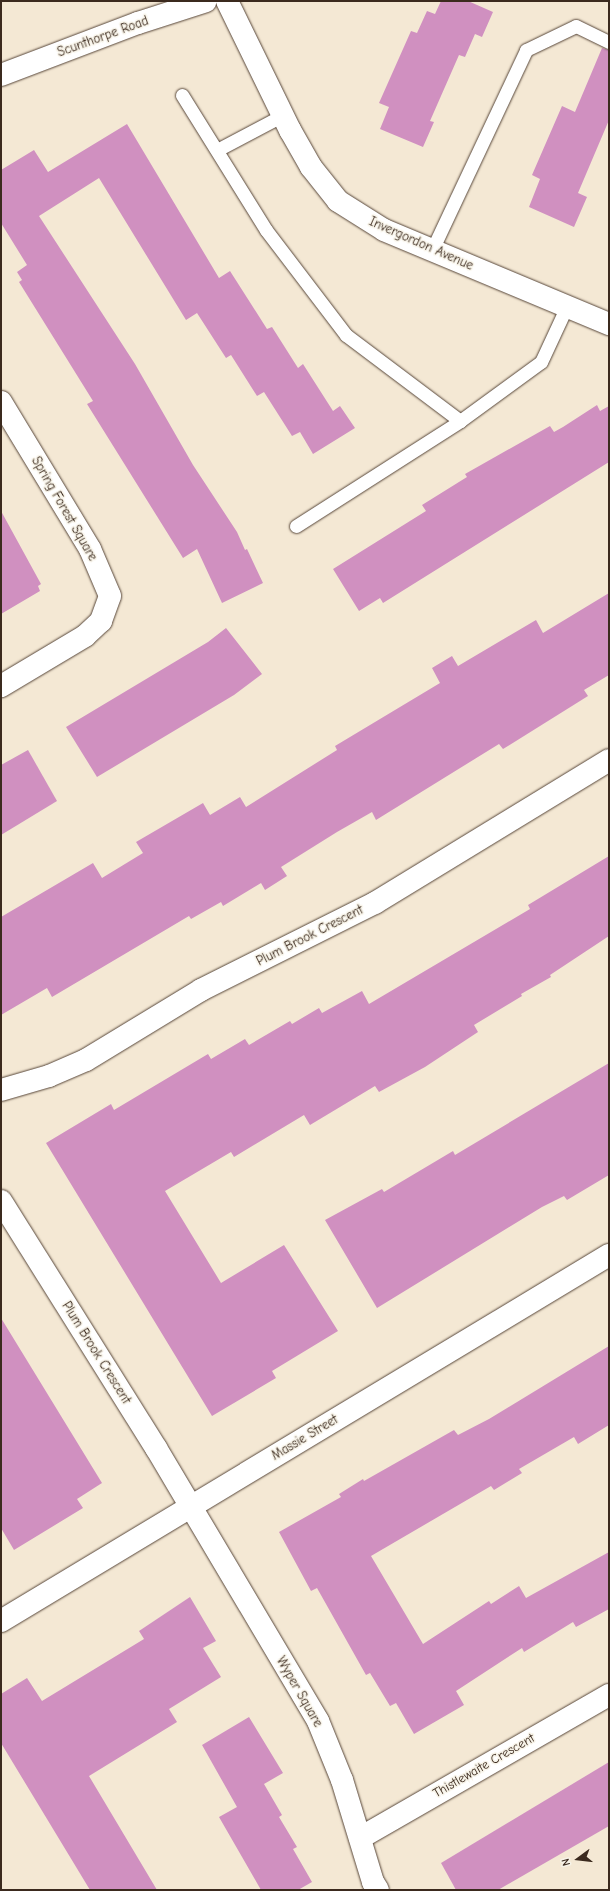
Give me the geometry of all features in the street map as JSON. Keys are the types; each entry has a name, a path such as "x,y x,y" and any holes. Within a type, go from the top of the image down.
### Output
{"street":[{"name":"Scunthorpe Road","path":"1,75 138,23 206,1"},
{"name":"Invergordon Avenue","path":"227,1 283,115 311,166 338,201 384,230 609,324"},
{"name":"Spring Forest Square","path":"1,402 90,549 110,596 101,621 85,636 1,686"},
{"name":"Plum Brook Crescent","path":"1,1090 49,1076 86,1060 202,990 375,903 609,760"},
{"name":"Plum Brook Crescent","path":"1,1201 156,1448 190,1507"},
{"name":"Massie Street","path":"1,1621 609,1255"},
{"name":"Wyper Square","path":"190,1507 318,1721 342,1780 378,1890"},
{"name":"Thistlewaite Crescent","path":"360,1838 609,1695"}],"lane":[{"path":"432,250 526,50 576,26 609,42"},
{"path":"182,95 266,230 346,335 460,421"},
{"path":"217,150 283,115"},
{"path":"296,526 460,421 541,362 567,306"}],"building":[{"path":"441,1 468,1 493,12 482,37 475,34 465,57 459,55 430,121 434,122 423,147 380,129 389,107 379,103 411,31 417,33 427,11 435,14"},
{"path":"602,48 609,50 609,120 578,193 587,197 574,227 529,207 540,179 532,175 562,106 575,112"},
{"path":"127,124 219,278 230,271 267,329 272,327 298,368 303,364 333,411 340,406 355,428 313,454 300,432 292,436 264,392 257,396 231,355 226,358 197,313 186,320 99,178 39,216 135,364 193,465 237,532 245,550 247,549 263,583 222,603 197,549 183,558 87,404 93,401 19,282 22,280 17,272 27,265 1,223 1,170 34,150 48,172"},
{"path":"597,405 600,411 609,406 609,462 383,603 380,598 359,611 333,569 426,511 422,505 467,477 465,474 550,426 554,432"},
{"path":"1,511 41,584 38,586 40,591 1,614"},
{"path":"609,593 609,675 584,690 588,696 503,749 499,744 376,820 372,812 337,832 281,867 287,876 265,890 261,883 223,906 221,902 191,919 189,916 52,997 47,988 1,1015 1,917 93,863 102,878 143,853 136,842 203,803 210,815 240,797 246,807 337,750 335,746 440,683 432,668 452,656 458,666 536,620 543,633"},
{"path":"226,628 262,674 234,695 97,777 66,727 208,642"},
{"path":"28,750 57,801 1,835 1,765"},
{"path":"609,856 609,936 550,975 551,977 521,994 522,996 474,1025 478,1032 425,1067 379,1092 375,1086 310,1125 304,1115 234,1157 231,1152 165,1191 221,1283 284,1245 338,1331 272,1371 276,1378 212,1416 46,1143 111,1104 114,1110 208,1054 211,1059 245,1039 249,1045 290,1021 292,1024 319,1008 322,1013 362,991 369,1004 530,909 528,905"},
{"path":"609,1063 609,1175 567,1200 564,1196 542,1207 377,1308 325,1220 382,1189 384,1192 453,1151 455,1155"},
{"path":"1,1318 102,1483 77,1499 83,1508 14,1550 1,1528"},
{"path":"609,1346 609,1425 578,1444 574,1437 519,1469 522,1473 494,1490 491,1486 371,1556 423,1644 489,1601 491,1604 519,1586 526,1598 609,1552 609,1609 576,1627 573,1622 524,1652 522,1648 456,1691 464,1705 414,1734 396,1703 390,1706 370,1673 366,1675 317,1588 311,1591 279,1532 341,1497 339,1494 363,1479 364,1481 454,1430 458,1435 489,1419"},
{"path":"190,1597 216,1641 203,1648 221,1677 169,1709 177,1722 89,1776 157,1890 90,1890 1,1743 1,1694 27,1678 42,1701 144,1639 139,1631"},
{"path":"249,1717 283,1773 264,1784 282,1815 279,1817 297,1847 293,1849 312,1882 298,1890 261,1890 219,1817 237,1807 202,1745"},
{"path":"609,1762 609,1826 498,1890 456,1890 441,1863"}]}
